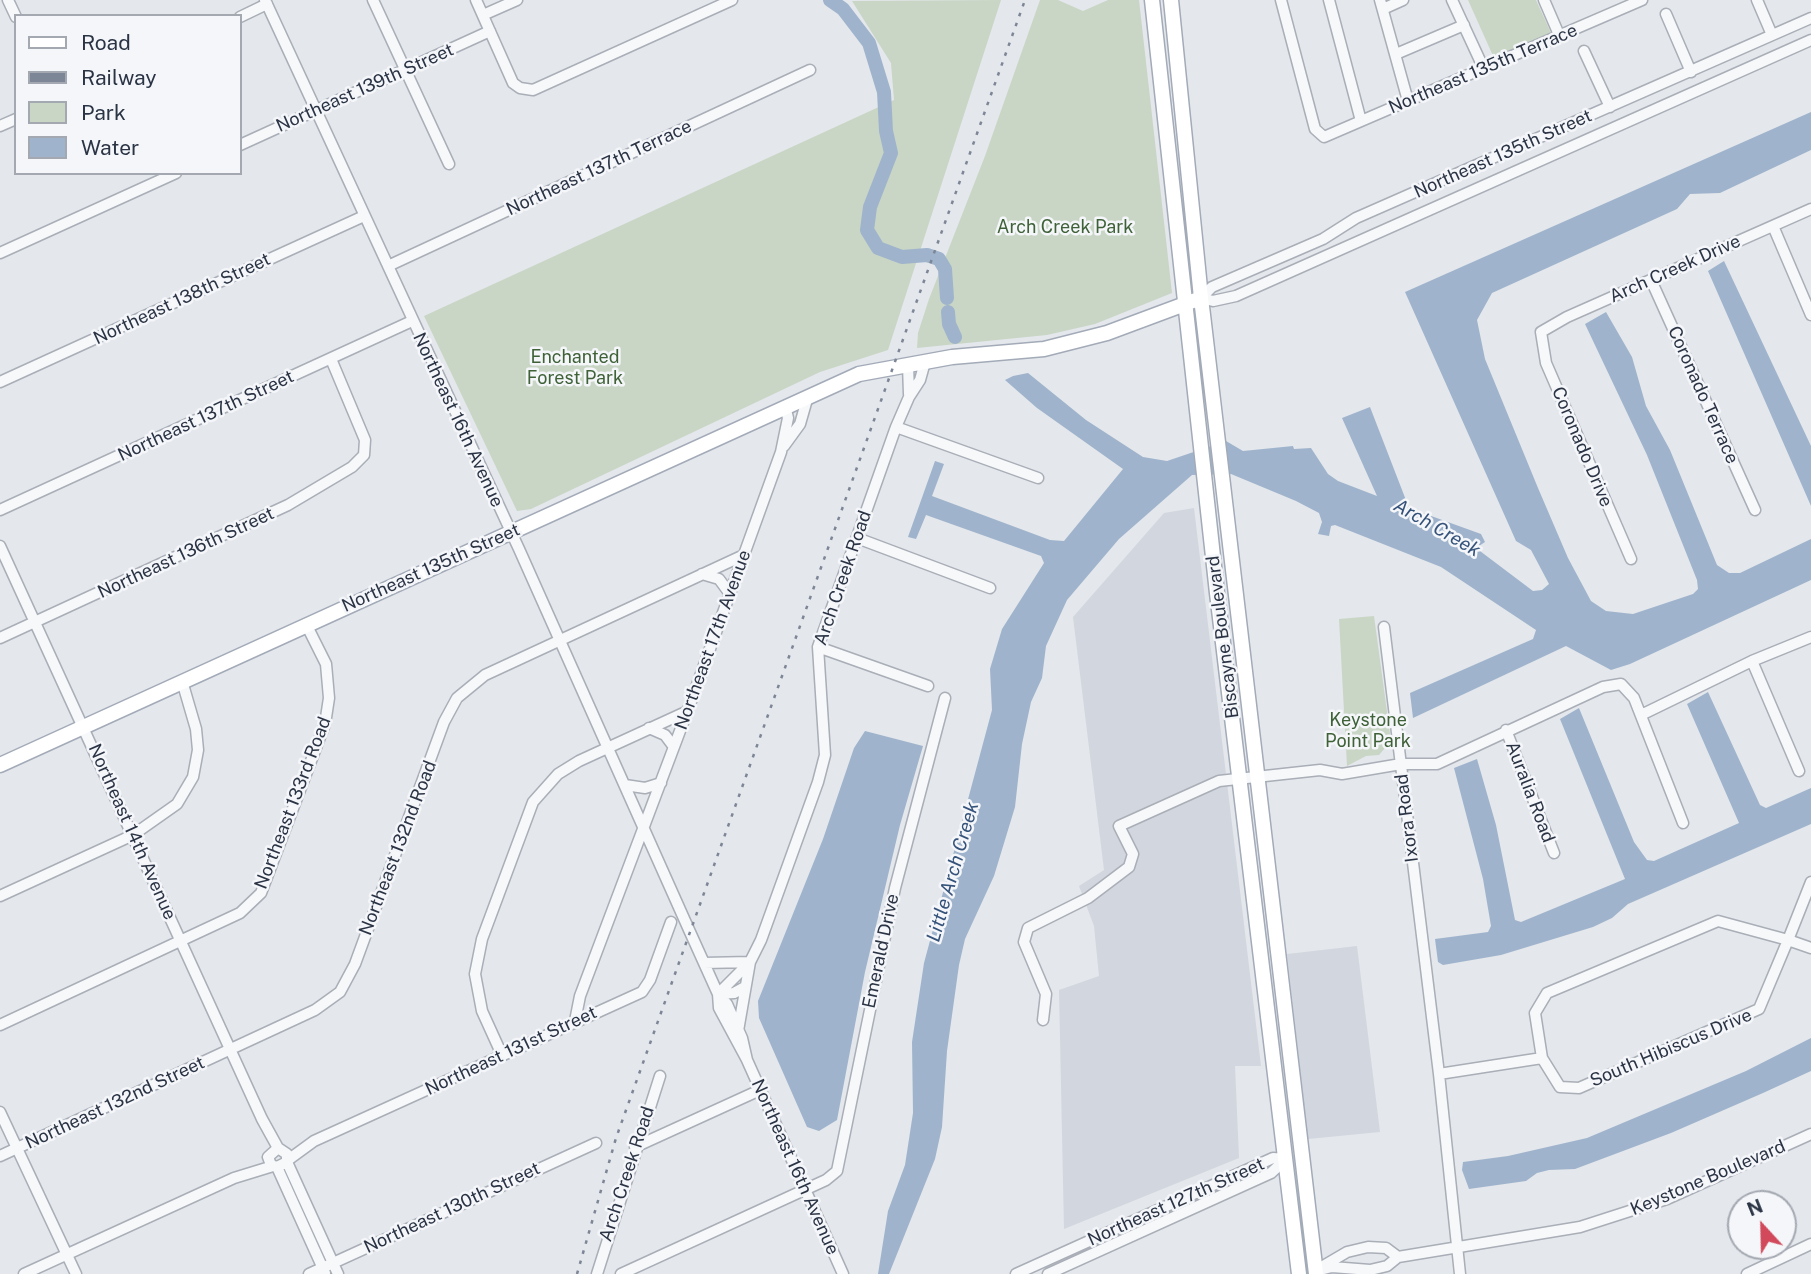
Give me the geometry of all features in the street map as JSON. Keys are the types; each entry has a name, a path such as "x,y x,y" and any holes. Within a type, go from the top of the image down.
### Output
{"main road":[{"name":"Biscayne Boulevard","path":"1152,0 1298,1274"},
{"name":"Biscayne Boulevard","path":"1171,0 1201,298 1301,1146 1313,1273"},
{"path":"1164,115 1184,113"},
{"name":"Northeast 135th Street","path":"864,373 952,357 1044,349 1107,333 1201,298"},
{"name":"Northeast 135th Street","path":"0,765 785,406 864,373 882,362 923,355 952,357"},
{"path":"1280,1117 1295,1144 1301,1146"},
{"path":"1286,1159 1299,1174 1306,1192"}],"street":[{"path":"373,0 449,164"},
{"path":"476,0 513,83 520,88 533,90 732,0"},
{"path":"483,15 517,0"},
{"name":"Northeast 135th Terrace","path":"1281,0 1315,129 1324,137 1642,0"},
{"path":"1329,0 1361,121"},
{"path":"1403,0 1382,5 1408,101"},
{"path":"1452,0 1483,67"},
{"path":"1757,0 1772,35"},
{"path":"1549,1 1560,37"},
{"path":"242,16 266,2"},
{"name":"Northeast 16th Avenue","path":"266,2 608,746 718,994 727,1004 747,1060"},
{"path":"1666,14 1691,72"},
{"name":"Northeast 135th Street","path":"1201,298 1212,287 1323,239 1356,218 1811,18"},
{"path":"1396,54 1464,25"},
{"name":"Northeast 139th Street","path":"242,144 490,31"},
{"name":"Northeast 135th Street","path":"1201,298 1213,301 1236,296 1811,40"},
{"path":"1584,51 1626,122"},
{"name":"Northeast 137th Terrace","path":"388,266 810,70"},
{"path":"0,253 172,175"},
{"name":"Arch Creek Drive","path":"1541,332 1567,317 1811,209"},
{"name":"Northeast 138th Street","path":"0,382 364,216"},
{"path":"1773,226 1811,316"},
{"name":"Coronado Terrace","path":"1651,280 1755,510"},
{"name":"Northeast 137th Street","path":"0,510 412,321"},
{"name":"Coronado Drive","path":"1541,332 1546,363 1631,559"},
{"name":"Northeast 136th Street","path":"0,638 288,505 327,485 364,455 365,440 331,359"},
{"name":"Arch Creek Road","path":"738,1031 750,962 761,940 823,765 825,743 818,647 897,427 909,397 920,380 925,362"},
{"name":"Arch Creek Road","path":"908,365 909,397"},
{"name":"Northeast 17th Avenue","path":"781,451 800,424 808,396"},
{"name":"Northeast 17th Avenue","path":"575,1021 580,996 688,711 781,451 788,418 785,406"},
{"path":"897,427 1038,478"},
{"path":"857,538 990,588"},
{"name":"Northeast 14th Avenue","path":"0,546 262,1119 324,1271"},
{"name":"Northeast 132nd Road","path":"230,1050 315,1010 340,992 355,964 444,722 457,698 485,675 744,555"},
{"path":"699,574 716,577 730,594"},
{"name":"Northeast 133rd Road","path":"0,1025 181,943 240,913 261,893 325,724 329,698 326,664 306,624"},
{"path":"1043,1020 1046,994 1024,942 1025,932 1033,924 1088,898 1129,867 1133,855 1119,826 1219,781 1320,770 1342,774 1401,764 1384,628"},
{"path":"1683,823 1641,715 1752,661 1811,637"},
{"path":"818,647 928,686"},
{"path":"1752,661 1799,771"},
{"path":"0,896 133,835 177,804 193,777 198,750 196,729 182,681"},
{"name":"Ixora Road","path":"1460,1274 1440,1074 1401,764 1437,764 1603,687 1621,684 1634,698 1641,715"},
{"name":"Emerald Drive","path":"621,1274 833,1176 840,1161 864,1025 895,888 945,698"},
{"path":"502,1055 475,989 475,974 482,939 533,802 558,774 608,746 688,711"},
{"path":"649,728 665,735 674,747"},
{"name":"Auralia Road","path":"1506,730 1554,853"},
{"path":"625,785 645,788 661,783"},
{"path":"1788,940 1811,882"},
{"path":"1440,1074 1542,1058 1535,1013 1547,993 1718,920 1811,948"},
{"name":"Northeast 131st Street","path":"24,1274 642,992 650,980 671,922"},
{"name":"South Hibiscus Drive","path":"1542,1058 1560,1087 1578,1088 1759,1010 1788,940"},
{"path":"704,963 750,962"},
{"name":"Arch Creek Road","path":"718,994 750,962"},
{"path":"718,994 734,993 745,987"},
{"name":"Northeast 16th Avenue","path":"718,994 719,1008 747,1060 843,1274"},
{"name":"Northeast 132nd Street","path":"0,1156 230,1050"},
{"name":"Arch Creek Road","path":"597,1274 635,1147 660,1076"},
{"path":"635,1147 760,1090"},
{"path":"0,1112 76,1274"},
{"name":"Keystone Boulevard","path":"1313,1273 1332,1267 1370,1270 1387,1266 1398,1256 1580,1227 1667,1199 1811,1134"},
{"name":"Northeast 130th Street","path":"309,1274 336,1268 596,1143"},
{"name":"Northeast 14th Avenue","path":"278,1158 336,1268"},
{"name":"Northeast 127th Street","path":"1016,1274 1045,1270 1250,1167 1273,1158 1286,1159"},
{"path":"1746,1274 1811,1244"},
{"name":"Keystone Boulevard","path":"1313,1273 1330,1259 1368,1247 1386,1248 1398,1256"}],"shaded area":[{"path":"1194,508 1261,1066 1235,1066 1239,1158 1064,1229 1059,990 1099,976 1094,926 1079,886 1104,870 1073,617 1164,513"},
{"path":"1357,946 1380,1132 1308,1139 1287,954"}],"green space":[{"name":"Enchanted Forest Park","path":"1001,0 888,350 820,372 531,509 517,511 424,316 894,100 891,63 852,1"},
{"name":"Arch Creek Park","path":"1040,0 1058,0 1083,11 1108,0 1139,0 1172,293 1095,324 1047,335 917,348 918,333 929,299 985,156"},
{"path":"1468,0 1536,0 1551,33 1494,58"},
{"name":"Keystone Point Park","path":"1374,616 1391,741 1379,755 1366,756 1347,766 1339,619"}],"water":[{"name":"Little Arch Creek","path":"1811,112 1811,150 1720,193 1690,194 1677,209 1492,293 1477,320 1485,359 1568,558 1591,601 1606,611 1633,614 1693,594 1698,589 1697,580 1647,455 1585,324 1606,312 1632,357 1646,406 1670,450 1717,565 1729,573 1740,573 1811,539 1811,580 1630,664 1611,670 1566,646 1413,718 1410,693 1533,639 1536,630 1441,567 1335,525 1331,526 1329,536 1318,534 1322,522 1319,513 1296,501 1231,474 1192,475 1119,539 1067,600 1046,646 1042,678 1031,702 1022,744 1015,807 994,876 965,939 959,965 947,1051 942,1127 935,1159 889,1274 878,1274 888,1211 905,1165 913,1113 912,1042 924,963 992,710 990,669 1002,629 1044,563 1041,556 926,515 916,539 908,537 935,461 944,464 932,496 1050,540 1064,541 1123,469 1037,408 1005,380 1013,376 1028,373 1086,420 1143,457 1167,461 1226,441 1243,451 1293,446 1294,449 1311,448 1328,474 1338,481 1377,496 1342,418 1370,407 1409,508 1481,534 1485,542 1476,548 1533,591 1542,590 1549,584 1531,550 1516,541 1405,292"},
{"path":"1724,261 1811,446 1811,506 1708,271"},
{"path":"1708,692 1760,805 1766,808 1811,788 1811,824 1628,904 1612,918 1593,927 1501,955 1443,965 1438,962 1435,939 1488,932 1491,926 1483,879 1454,768 1477,759 1496,825 1515,920 1521,922 1625,879 1560,719 1579,708 1634,842 1647,860 1654,861 1739,823 1687,704"},
{"path":"865,731 923,746 900,825 865,972 837,1120 819,1131 807,1127 759,1018 758,1001 823,839 854,748"},
{"path":"1811,1038 1811,1071 1763,1093 1671,1133 1575,1169 1549,1170 1537,1173 1526,1181 1469,1189 1462,1170 1463,1162 1508,1156 1587,1138 1746,1071"}],"waterway":[{"name":"Arch Creek","path":"830,0 843,9 869,43 884,92 886,131 891,153 870,207 867,230 878,248 902,257 927,255 939,259 945,269 947,298"},
{"name":"Arch Creek","path":"948,312 949,324 955,337"}],"railway":[{"path":"577,1274 616,1138 1025,0"}]}
